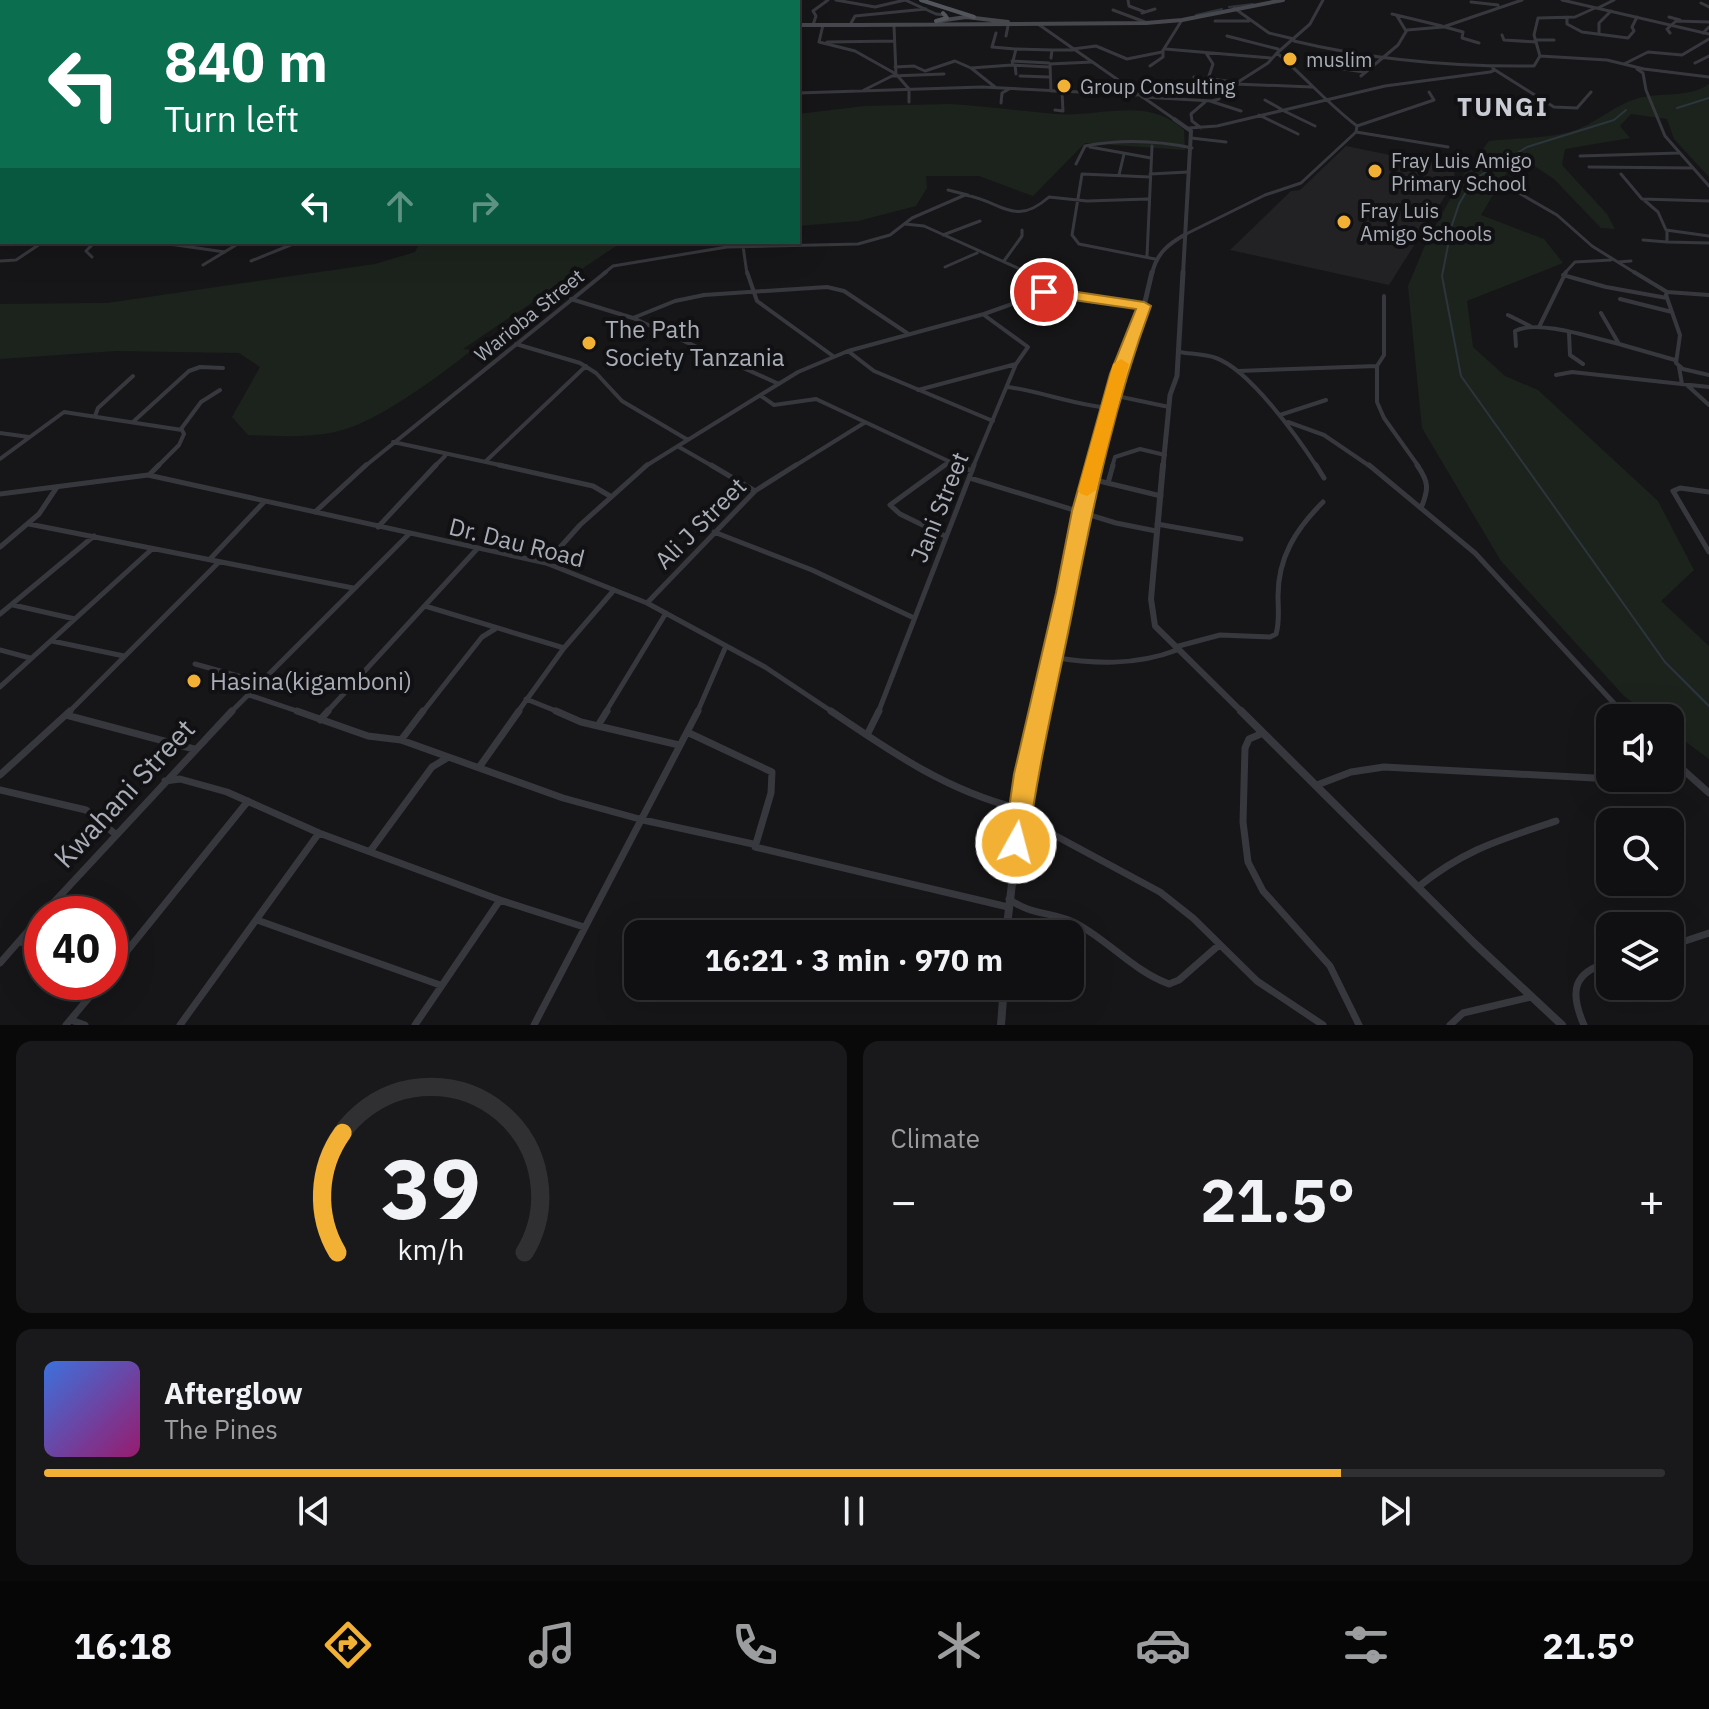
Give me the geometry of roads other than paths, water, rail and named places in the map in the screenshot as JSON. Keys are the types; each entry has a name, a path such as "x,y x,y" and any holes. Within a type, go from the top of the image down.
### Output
{"main road":[{"path":"860,25 956,20 976,17 983,23 971,26 957,23 956,20 945,14 914,0"},
{"path":"921,0 976,17 1038,24"},
{"path":"800,25 1146,23 1182,20 1283,0"},
{"path":"936,21 945,19 945,14"}],"street":[{"path":"815,0 819,6"},
{"path":"813,25 819,6 828,0"},
{"path":"836,0 877,7 905,0 945,14"},
{"path":"1128,0 1129,6 1145,12"},
{"path":"1250,0 1256,4"},
{"path":"1202,128 1191,117 1192,110 1207,101 1219,99 1221,89 1235,83 1294,40 1310,24 1323,0"},
{"path":"1406,31 1443,27 1479,16 1497,6 1522,0"},
{"path":"1562,0 1703,33 1709,37 1682,55 1651,52 1626,65"},
{"path":"1038,24 1189,128 1202,128 1385,86 1493,68 1536,65 1540,56 1535,41 1538,18 1577,17 1614,0"},
{"path":"1475,1 1506,11"},
{"path":"1701,3 1709,7"},
{"path":"1233,8 1269,33 1294,40 1493,68 1523,82 1543,104 1562,109 1577,108 1591,92"},
{"path":"850,25 855,16 926,9"},
{"path":"1134,17 1155,9"},
{"path":"1113,10 1146,23"},
{"path":"1555,11 1561,17"},
{"path":"1601,35 1600,22 1611,11"},
{"path":"1392,14 1463,32 1462,38 1479,43"},
{"path":"1310,64 1362,74 1398,45 1406,31 1404,24 1395,17 1398,15"},
{"path":"1567,17 1567,24 1573,29 1631,37 1637,17"},
{"path":"1669,17 1709,24 1703,33"},
{"path":"1150,66 1163,57 1168,40 1182,20"},
{"path":"1215,21 1250,21"},
{"path":"1670,33 1667,29 1681,21"},
{"path":"820,42 818,36 823,25"},
{"path":"894,26 895,67 909,89 909,102"},
{"path":"1006,36 1008,26"},
{"path":"996,33 992,47 1052,50 1096,46 1127,59 1164,50 1271,58"},
{"path":"1502,35 1504,40 1554,40"},
{"path":"1601,35 1616,41"},
{"path":"1227,36 1278,51 1322,99 1357,129 1448,147"},
{"path":"820,42 894,41"},
{"path":"820,42 855,51 898,75"},
{"path":"1016,49 1013,64 1018,75 1049,77"},
{"path":"1051,91 1052,50"},
{"path":"1206,53 1213,64 1208,79"},
{"path":"1540,56 1607,60 1709,77"},
{"path":"1695,63 1709,56"},
{"path":"863,91 870,85 898,75 925,71 953,61 971,68 996,88"},
{"path":"971,68 1092,62"},
{"path":"1626,65 1643,73 1646,90 1651,96 1662,131 1709,186"},
{"path":"895,67 914,66 944,74"},
{"path":"1194,77 1281,87 1313,87"},
{"path":"1280,78 1281,87"},
{"path":"800,93 996,88 1207,101 1241,111"},
{"path":"1001,103 1003,92 1010,89"},
{"path":"1055,110 1063,111 1062,92"},
{"path":"1007,920 1021,809 1081,511 1112,395 1129,340 1144,306 1155,259 1171,242 1186,234 1265,195 1301,183 1357,129 1434,100 1429,92"},
{"path":"1265,100 1315,126"},
{"path":"1258,115 1298,134"},
{"path":"1188,186 1189,128"},
{"path":"1085,146 1130,138 1190,150"},
{"path":"1191,138 1226,142"},
{"path":"1085,146 1151,158"},
{"path":"1076,164 1085,146"},
{"path":"1147,256 1152,146"},
{"path":"1190,150 1179,352 1169,407 1157,528 1152,613 1155,626 1562,1025"},
{"path":"1580,156 1680,153"},
{"path":"1119,175 1124,154"},
{"path":"1589,167 1693,168"},
{"path":"1155,259 1074,241 1072,235 1082,174 1188,172"},
{"path":"1621,174 1658,212 1666,230 1667,242"},
{"path":"1498,181 1557,215 1592,246 1667,295 1680,335 1675,360 1679,367 1678,377 1709,405"},
{"path":"948,190 1017,210 1035,210 1049,197 1078,201 1148,199"},
{"name":"Warioba Street","path":"314,513 392,442 613,266 686,252 743,246 858,244 890,235 940,205 969,195"},
{"path":"1644,199 1709,201"},
{"path":"943,235 980,221"},
{"path":"905,224 924,226 1032,274 1049,291"},
{"path":"1004,261 1022,236 1022,230"},
{"path":"1666,230 1709,236"},
{"path":"1643,240 1709,243"},
{"path":"0,261 16,260 40,244"},
{"path":"92,257 86,251 93,244"},
{"path":"169,244 225,252"},
{"path":"203,265 238,244"},
{"path":"251,261 288,244"},
{"path":"743,246 752,292 757,301 833,357"},
{"path":"945,267 978,252"},
{"path":"1539,327 1563,275 1580,260 1631,261"},
{"path":"1563,275 1606,287 1667,295 1709,295"},
{"path":"633,318 691,297 835,288 863,302 908,333"},
{"path":"546,563 610,496 640,470 731,412 833,357 908,333 984,314 1049,291 1144,306"},
{"path":"1384,296 1384,355 1377,366 1377,402 1381,414 1429,485 1421,508"},
{"path":"571,299 633,318 779,384"},
{"path":"1620,299 1672,312"},
{"path":"1601,313 1619,344"},
{"name":"Jani Street","path":"867,735 877,717 945,536 1016,364 1028,347 984,314"},
{"path":"1508,315 1530,326 1619,344 1675,360"},
{"path":"1516,346 1515,331 1530,326"},
{"path":"1569,333 1570,355 1583,364"},
{"path":"516,344 572,359 586,366 622,401 689,441"},
{"path":"848,351 874,371 993,421"},
{"path":"1179,352 1222,360 1237,371 1288,422 1324,478"},
{"path":"917,390 1016,364"},
{"path":"486,462 586,366"},
{"path":"1237,371 1377,366"},
{"path":"133,421 189,371 200,367 223,368"},
{"path":"1679,367 1709,375"},
{"path":"1556,375 1572,372 1709,387"},
{"path":"95,416 98,408 133,376"},
{"path":"1008,387 1048,393 1079,405 1110,408"},
{"path":"181,429 201,402 220,390"},
{"path":"1112,395 1169,407"},
{"path":"761,396 774,405 816,399 948,463 972,471"},
{"path":"1280,415 1326,400"},
{"path":"0,459 64,412 181,429"},
{"path":"1288,422 1340,444 1475,553 1509,586 1614,704"},
{"name":"Ali J Street","path":"647,603 755,491 787,474 864,423"},
{"path":"148,475 179,445 184,434 181,429"},
{"path":"0,433 29,437"},
{"path":"392,442 593,486 610,496"},
{"path":"679,447 755,491"},
{"path":"1108,483 1115,457 1121,453 1145,448 1166,455"},
{"path":"378,527 445,456"},
{"path":"945,536 900,514 890,505 948,463"},
{"name":"Dr. Dau Road","path":"0,494 148,475 546,563 647,603 765,667 910,765 982,800 1021,809"},
{"path":"970,478 1129,527 1241,539"},
{"path":"1091,479 1161,496"},
{"path":"0,547 45,507 57,486"},
{"path":"1709,492 1680,488 1673,491 1709,552"},
{"path":"210,559 265,501"},
{"path":"1050,657 1102,664 1152,658 1211,636 1270,637 1276,634 1283,557 1297,530 1323,502"},
{"path":"29,524 354,588"},
{"path":"714,532 812,570 915,618"},
{"name":"Kwahani Street","path":"59,896 194,749 409,534"},
{"path":"0,614 95,535"},
{"path":"320,720 478,548"},
{"path":"0,687 152,549"},
{"path":"0,775 219,562"},
{"path":"480,766 564,648 614,590"},
{"path":"12,605 75,619"},
{"path":"425,606 564,648"},
{"path":"599,724 666,613"},
{"path":"482,625 482,637"},
{"path":"401,740 482,637 495,629"},
{"path":"51,641 125,656"},
{"path":"534,1025 643,820 712,683 726,646"},
{"path":"0,650 30,658"},
{"path":"195,664 260,682"},
{"path":"249,695 368,736 401,740 563,798 643,820 753,844 758,849 1008,903 1033,916 1077,923 1149,976 1169,984 1179,980 1219,945"},
{"path":"526,699 581,722 679,745"},
{"path":"65,715 194,749"},
{"path":"687,732 772,772 771,793 753,844"},
{"path":"1264,733 1249,739 1245,748 1243,822 1248,862 1263,891 1330,966 1359,1025"},
{"path":"371,850 432,767 437,753"},
{"path":"432,767 448,757"},
{"path":"1316,786 1347,771 1388,764 1553,779 1596,779"},
{"path":"1684,771 1709,793"},
{"path":"165,781 186,780 248,801 319,833 500,900 584,927"},
{"path":"0,790 86,810 114,833"},
{"path":"128,947 248,801"},
{"path":"1418,887 1449,862 1472,850 1556,821"},
{"path":"1019,822 1043,829 1160,892 1193,918 1257,981 1323,1025"},
{"path":"180,1025 319,833"},
{"path":"415,1025 500,900"},
{"path":"257,920 440,985"},
{"path":"1684,941 1709,933"},
{"name":"Kwahani Street","path":"0,963 24,936"},
{"path":"19,942 24,942"},
{"path":"1584,1025 1574,1000 1575,989 1589,968 1596,966"},
{"path":"1450,1025 1463,1013 1532,997"},
{"path":"68,1022 87,1000"},
{"path":"1001,1025 1003,1000"},
{"path":"68,1022 85,1025"}],"waterway":[{"path":"1229,7 1253,4"},
{"path":"1196,15 1222,9"},
{"path":"1677,108 1709,98"},
{"path":"1626,110 1614,120 1527,147 1473,180 1459,204 1452,225 1442,276 1461,376 1665,662 1709,706"}],"place":[{"name":"muslim","path":"1290,59"},
{"name":"Group Consulting","path":"1064,86"},
{"name":"Fray Luis Amigo Primary School","path":"1375,171"},
{"name":"Fray Luis Amigo Schools","path":"1344,222"},
{"name":"The Path Society Tanzania","path":"589,343"},
{"name":"Hasina(kigamboni)","path":"194,681"}],"district":[{"name":"TUNGI","path":"1503,106"}]}
